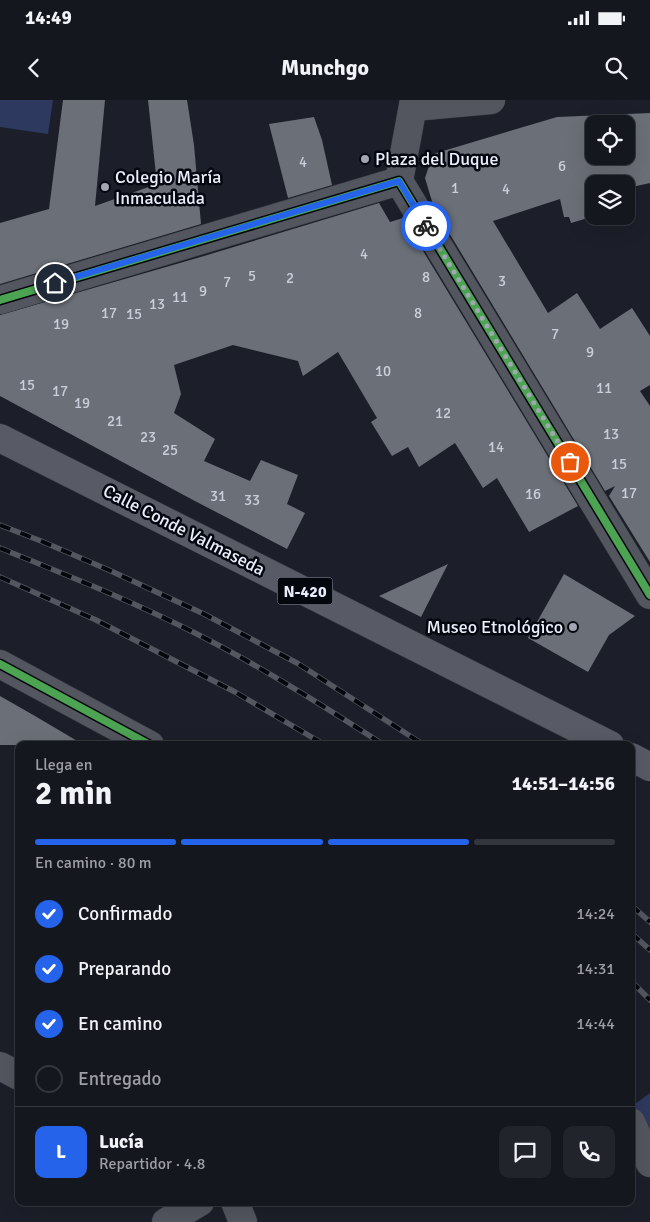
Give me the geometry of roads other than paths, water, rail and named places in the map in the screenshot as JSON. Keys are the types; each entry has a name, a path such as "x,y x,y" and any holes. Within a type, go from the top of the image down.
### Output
{"highway":[{"name":"Calle Conde Valmaseda","path":"0,438 602,741"},
{"path":"635,759 650,767"}],"street":[{"path":"491,100 414,104 399,181 650,595"},
{"path":"0,300 399,181"},
{"path":"0,664 143,741"},
{"path":"0,1066 15,1074"},
{"path":"635,1131 650,1163"},
{"path":"166,1222 193,1206"},
{"path":"237,1206 243,1222"}],"railway":[{"path":"0,525 111,571 204,614 297,663 418,741"},
{"path":"0,548 123,599 195,633 291,686 378,741"},
{"path":"0,577 96,620 235,692 318,741"},
{"path":"635,909 650,922"},
{"path":"635,937 650,950"},
{"path":"635,985 650,1000"}],"place":[{"name":"Plaza del Duque","path":"365,159"},
{"name":"Colegio María Inmaculada","path":"105,187"},
{"name":"Museo Etnológico","path":"573,627"}]}
